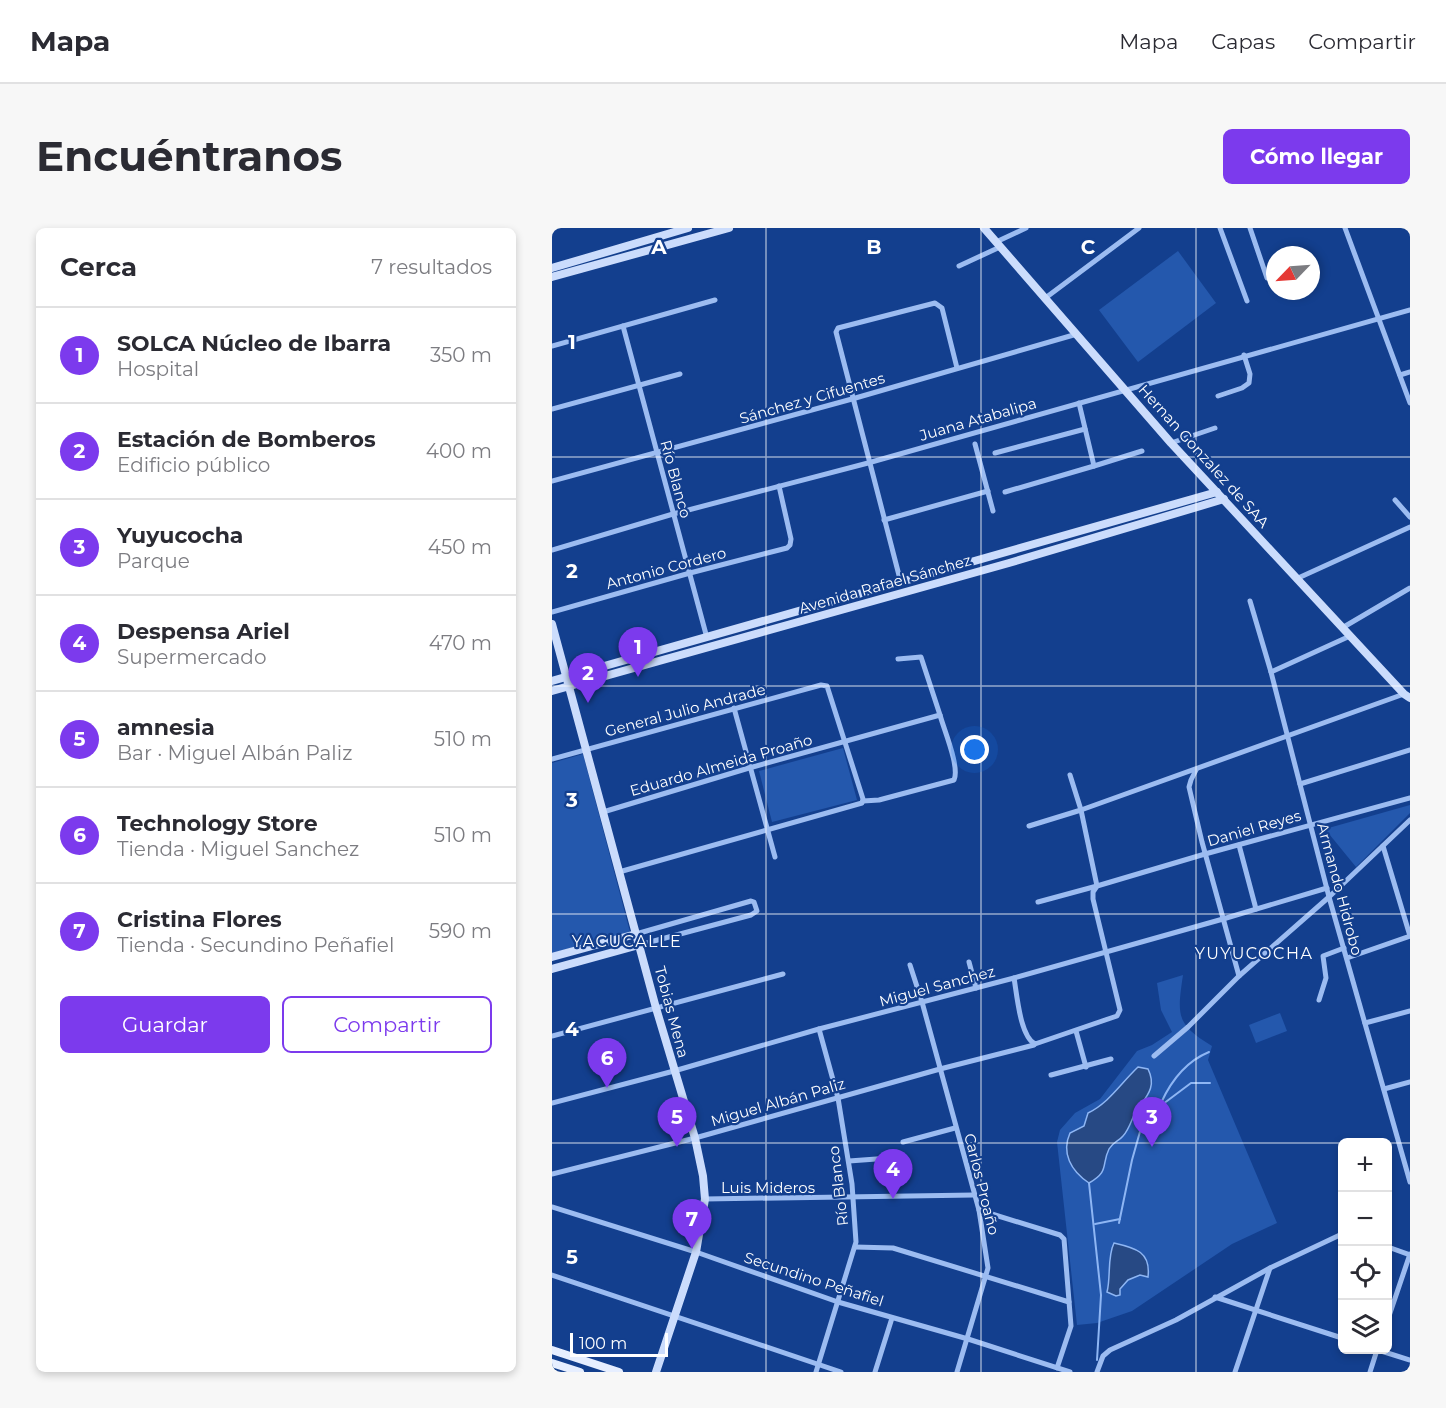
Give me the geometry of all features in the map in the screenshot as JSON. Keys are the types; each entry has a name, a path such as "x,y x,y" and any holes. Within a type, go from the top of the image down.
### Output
{"main road":[{"path":"552,1350 619,1372"},
{"path":"552,1363 580,1372"}],"street":[{"path":"552,267 688,228"},
{"path":"552,277 705,231 729,228"},
{"name":"Hernan Gonzalez de SAA","path":"984,228 1171,443 1407,696"},
{"path":"959,266 1026,228"},
{"path":"1044,299 1139,228"},
{"path":"1220,228 1247,302"},
{"path":"1250,228 1266,275"},
{"path":"1344,228 1410,403"},
{"path":"552,346 715,300"},
{"path":"901,583 835,335 838,328 935,303 942,308 957,369"},
{"name":"Juana Atabalipa","path":"552,550 674,514 868,463 1410,310"},
{"name":"Río Blanco","path":"623,326 707,638"},
{"name":"Sánchez y Cifuentes","path":"552,481 852,399 1077,334"},
{"path":"1218,396 1242,388 1249,383 1250,374 1244,355"},
{"path":"1400,375 1410,372"},
{"path":"552,409 680,374"},
{"path":"1079,403 1094,466"},
{"path":"1171,443 1215,428"},
{"path":"994,453 1085,429"},
{"path":"975,444 993,511"},
{"path":"1005,492 1142,451"},
{"name":"Antonio Cordero","path":"552,612 787,548 791,539 779,486"},
{"path":"885,520 988,491"},
{"name":"Avenida Rafael Sánchez","path":"552,681 1217,492"},
{"name":"Avenida Rafael Sánchez","path":"552,691 1009,563 1224,499"},
{"path":"1395,500 1410,517"},
{"path":"1296,579 1410,527"},
{"path":"1342,628 1410,588"},
{"name":"Armando Hidrobo","path":"1250,601 1271,672 1329,897 1410,1182"},
{"name":"Tobias Mena","path":"552,624 656,1008 695,1138 703,1176 705,1199 696,1252 656,1372"},
{"path":"1271,672 1350,636"},
{"path":"673,647 675,657"},
{"path":"863,798 879,800 954,780 956,776 940,715 921,657 898,659"},
{"name":"General Julio Andrade","path":"552,759 825,684 832,698 846,742"},
{"path":"1029,826 1197,770 1287,735 1407,696"},
{"path":"734,708 775,857"},
{"name":"Eduardo Almeida Proaño","path":"603,812 749,768 940,715"},
{"path":"619,872 860,804 863,798 846,742"},
{"path":"1300,784 1410,750"},
{"path":"1197,770 1189,787 1239,976"},
{"path":"1070,775 1081,810 1097,886 1093,892 1093,899 1104,951"},
{"name":"Daniel Reyes","path":"1038,902 1410,798"},
{"path":"1154,1056 1410,820"},
{"path":"1239,844 1256,909"},
{"path":"1347,957 1410,936 1383,846"},
{"name":"Miguel Sanchez","path":"552,1103 1014,978 1327,888"},
{"path":"552,957 751,901 757,911 751,915 552,969"},
{"path":"1319,1000 1326,978 1323,956 1344,948"},
{"name":"Miguel Albán Paliz","path":"552,1174 695,1138 1035,1044 1117,1016 1120,1010 1119,1005 1104,951"},
{"path":"969,962 976,988"},
{"name":"Carlos Proaño","path":"910,965 979,1210 988,1268 957,1372"},
{"path":"552,1036 783,974"},
{"path":"1014,978 1025,1033 1030,1042 1035,1044"},
{"path":"1365,1023 1410,1011"},
{"name":"Río Blanco","path":"816,1372 856,1242 849,1161 838,1098 819,1029"},
{"path":"1076,1031 1086,1066"},
{"path":"1051,1075 1111,1059"},
{"path":"1384,1089 1410,1082"},
{"path":"903,1142 955,1128"},
{"path":"849,1161 890,1158"},
{"name":"Luis Mideros","path":"705,1199 974,1195"},
{"name":"Secundino Peñafiel","path":"552,1207 696,1252 838,1302 968,1339 1070,1372"},
{"path":"979,1210 1060,1235 1064,1239 1071,1326 1057,1368"},
{"path":"1097,1372 1103,1356 1110,1350 1176,1320 1270,1268 1338,1236"},
{"path":"855,1248 893,1248 1070,1302"},
{"path":"1392,1248 1410,1255 1392,1308"},
{"path":"1235,1372 1270,1268"},
{"path":"552,1275 841,1372"},
{"path":"1215,1297 1338,1337"},
{"path":"875,1372 892,1318"},
{"path":"1370,1372 1376,1354"},
{"path":"1390,1354 1410,1360"}],"shaded area":[{"path":"1178,251 1216,303 1138,362 1099,310"},
{"path":"843,748 857,800 772,822 759,771"},
{"path":"583,754 630,932 552,953 552,763"},
{"path":"1410,805 1410,813 1356,867 1325,829"},
{"name":"YUYUCOCHA","path":"1183,975 1180,1000 1182,1018 1191,1031 1212,1046 1208,1060 1277,1223 1232,1244 1132,1311 1097,1323 1077,1325 1057,1142 1060,1130 1075,1113 1100,1099 1137,1051 1152,1045 1172,1032 1161,1010 1157,983"},
{"path":"1280,1013 1287,1031 1256,1043 1249,1025"},
{"path":"1138,1067 1148,1069 1151,1076 1151,1088 1125,1134 1109,1149 1100,1175 1089,1183 1077,1173 1069,1161 1067,1140 1070,1133 1084,1126 1088,1113 1109,1098"},
{"path":"1114,1243 1140,1252 1147,1262 1148,1269 1148,1277 1140,1275 1128,1280 1120,1289 1120,1295 1116,1296 1107,1292"}],"waterway":[{"path":"1161,1103 1180,1073 1209,1052"},
{"path":"1119,1223 1143,1121 1156,1106 1163,1104 1191,1083 1210,1083"},
{"path":"1089,1183 1101,1295 1097,1360"},
{"path":"1095,1224 1120,1219"}],"place":[{"name":"SOLCA Núcleo de Ibarra","path":"638,677"},
{"name":"Estación de Bomberos","path":"588,703"},
{"name":"Technology Store","path":"607,1088"},
{"name":"amnesia","path":"677,1147"},
{"name":"Yuyucocha","path":"1152,1147"},
{"name":"Despensa Ariel","path":"893,1199"},
{"name":"Cristina Flores","path":"692,1249"}],"district":[{"name":"YACUCALLE","path":"627,941"},
{"name":"YUYUCOCHA","path":"1254,953"}]}
